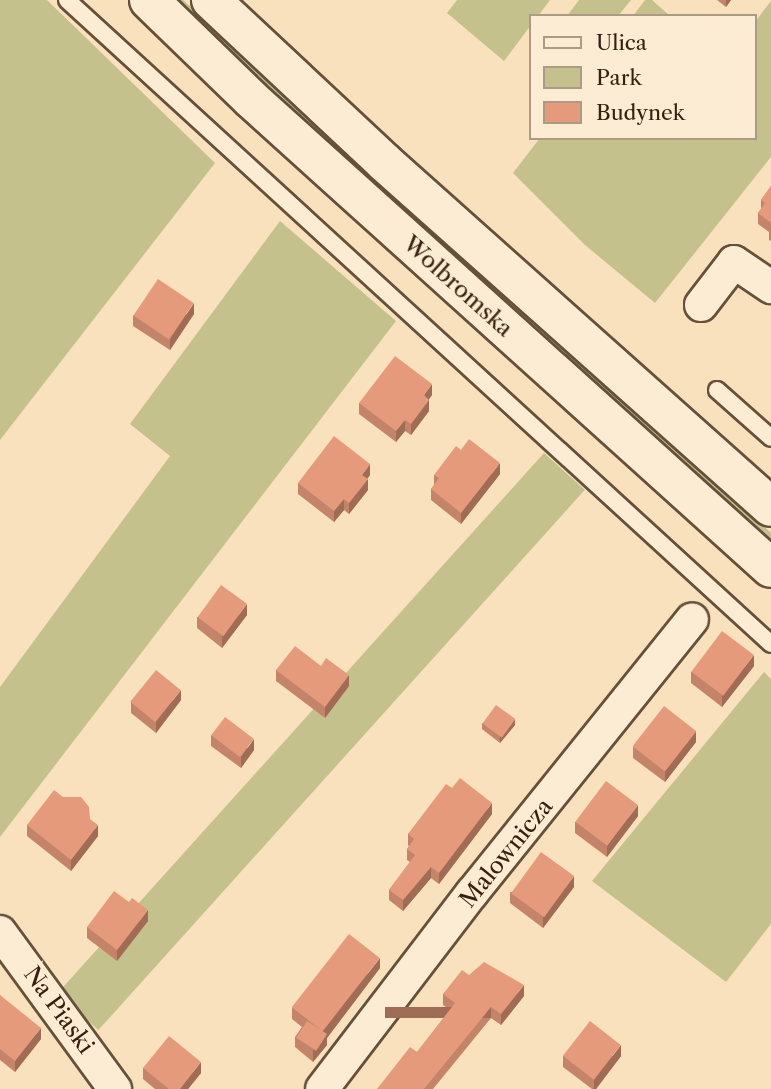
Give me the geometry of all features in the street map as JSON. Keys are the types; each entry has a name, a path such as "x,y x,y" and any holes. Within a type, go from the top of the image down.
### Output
{"main road":[{"name":"Wolbromska","path":"149,0 272,118 771,568"},
{"name":"Wolbromska","path":"211,0 383,162 771,507"}],"street":[{"path":"701,305 734,262 771,287"},
{"name":"Malownicza","path":"322,1089 692,620"},
{"name":"Na Piaski","path":"0,932 115,1089"}],"lane":[{"path":"67,0 771,644"},
{"path":"717,390 771,438"}],"green space":[{"path":"0,0 47,0 215,163 0,440"},
{"path":"171,0 183,0 771,533 771,546"},
{"path":"457,0 550,0 540,14 530,14 530,26 504,61 447,13"},
{"path":"579,0 631,0 620,14 568,14"},
{"path":"645,0 652,0 668,14 634,14"},
{"path":"771,1 771,157 655,303 585,245 513,173 538,140 757,140 757,19"},
{"path":"280,221 396,321 0,837 0,687 170,456 130,424"},
{"path":"544,453 585,490 98,1030 58,993"},
{"path":"764,672 771,679 771,924 726,982 592,881"}],"building":[{"path":"771,186 771,223 758,213 765,203 761,200"},
{"path":"158,279 194,303 169,340 133,315"},
{"path":"395,356 432,384 424,395 429,400 411,424 405,420 396,431 359,403"},
{"path":"334,436 370,464 362,475 368,479 349,503 344,499 334,511 298,483"},
{"path":"469,439 500,463 461,513 431,489 439,478 434,475 456,446 461,450"},
{"path":"221,585 247,604 223,636 197,617"},
{"path":"722,631 754,655 723,696 691,672"},
{"path":"295,646 321,666 326,658 349,675 325,707 276,670"},
{"path":"156,670 181,690 155,722 130,702"},
{"path":"496,705 515,719 502,738 482,724"},
{"path":"664,706 696,731 665,771 633,746"},
{"path":"225,717 254,739 240,757 211,735"},
{"path":"460,778 492,803 439,873 431,867 403,900 389,890 415,855 407,849 414,839 408,834 446,784 452,788"},
{"path":"606,781 638,805 607,846 575,822"},
{"path":"54,790 63,797 81,797 89,807 90,819 98,825 71,860 27,825"},
{"path":"541,852 574,876 544,917 511,893"},
{"path":"114,891 129,902 132,898 148,910 117,950 87,927"},
{"path":"349,934 380,958 322,1031 292,1007"},
{"path":"484,962 524,985 501,1014 491,1007 424,1089 377,1089 410,1047 417,1052 455,1003 443,994 462,970 469,975"},
{"path":"0,995 41,1028 15,1061 0,1049"},
{"path":"307,1021 327,1034 316,1051 296,1038"},
{"path":"590,1021 621,1045 594,1080 563,1056"},
{"path":"169,1036 201,1062 180,1089 169,1089 143,1068"}]}
